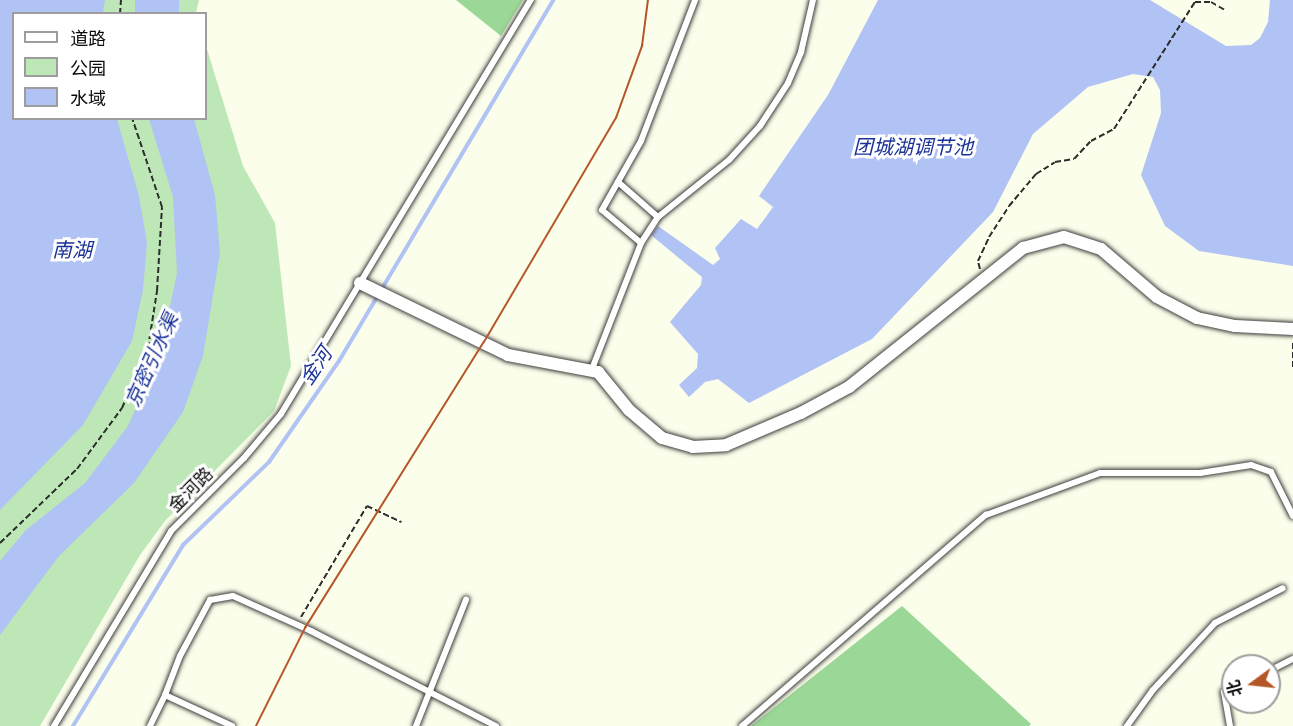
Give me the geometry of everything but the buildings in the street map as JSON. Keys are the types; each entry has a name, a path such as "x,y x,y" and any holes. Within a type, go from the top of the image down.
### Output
{"street":[{"path":"365,285 508,355 592,369 629,410 662,438 693,447 726,445 801,413 849,387 1023,248 1064,237 1101,249 1157,297 1197,318 1235,326 1293,329"}],"lane":[{"name":"金河路","path":"54,726 171,531 244,458 281,414 365,285 531,0"},
{"path":"640,243 602,210 641,141 695,0"},
{"path":"592,369 640,243 658,217 729,160 760,126 788,83 801,52 813,0"},
{"path":"618,182 658,217"},
{"path":"742,726 986,515 1100,473 1200,473 1251,465 1271,472 1293,516"},
{"path":"1127,726 1153,690 1215,623 1283,588"},
{"path":"150,726 180,656 210,600 233,596 297,624 430,695 496,726"},
{"path":"416,726 466,600"},
{"path":"165,695 232,726"}],"path":[{"path":"982,281 978,261 988,237 1036,174 1055,162 1074,159 1091,141 1114,129 1195,2 1212,2 1225,10"},
{"path":"0,543 77,469 122,408 148,348 157,291 162,207 133,120"},
{"path":"1293,343 1293,368"},
{"path":"297,624 367,506 401,522"}],"green space":[{"path":"0,0 199,0 196,12 12,12 12,120 207,120 207,49 243,166 275,223 291,366 274,411 165,521 140,555 40,726 0,726"},
{"path":"456,0 523,0 501,36"},
{"path":"902,606 1031,724 1029,726 751,726"}],"water":[{"name":"南湖","path":"0,0 105,0 103,12 12,12 12,120 117,120 139,196 147,243 143,290 132,341 83,425 0,510"},
{"path":"135,0 179,0 179,12 135,12"},
{"name":"团城湖调节池","path":"878,0 1150,0 1226,46 1251,45 1260,38 1268,22 1270,0 1293,0 1293,266 1199,251 1165,226 1141,175 1161,113 1160,90 1153,77 1133,74 1088,87 1033,134 993,212 872,339 749,403 718,379 705,382 689,397 679,385 697,368 698,354 670,322 701,285 702,277 651,235 658,226 713,265 720,259 715,248 741,219 757,229 773,207 759,196 828,95"},
{"path":"149,120 194,120 215,195 220,253 203,356 183,412 134,483 59,556 0,635 0,561 26,530 85,483 128,426 160,353 177,273 173,197"}],"waterway":[{"name":"金河","path":"73,726 183,545 269,462 339,361 553,0"}],"tram line":[{"path":"256,726 305,628 484,342 616,118 642,46 648,0"}],"water label":[{"name":"京密引水渠","path":"152,360"}]}
